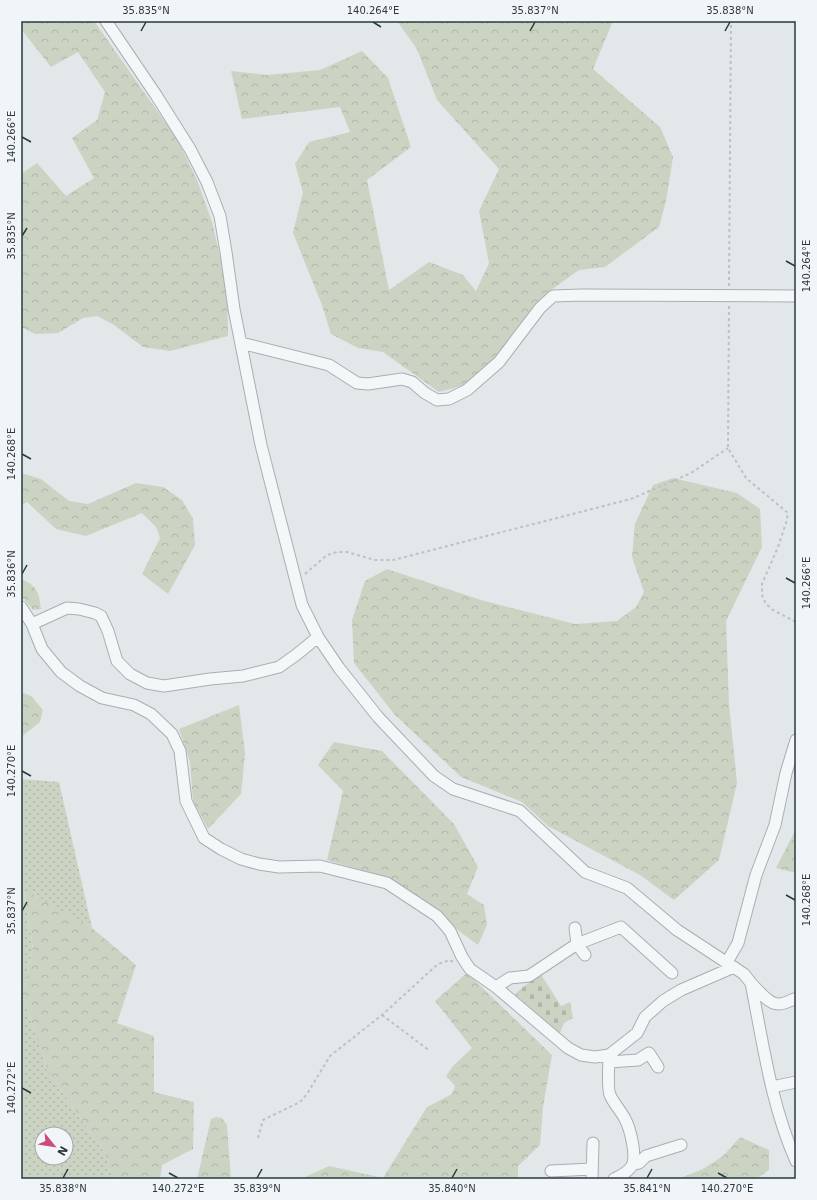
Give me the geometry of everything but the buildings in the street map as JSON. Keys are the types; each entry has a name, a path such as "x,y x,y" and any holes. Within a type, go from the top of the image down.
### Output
{"street":[{"path":"106,21 156,95 190,149 207,182 220,216 234,309 261,445 302,605 318,637 339,668 378,717 434,776 453,789 520,811 585,872 627,888 677,930 744,974 768,1000 779,1004 794,999"},
{"path":"241,343 329,365 356,383 368,384 402,379 412,382 425,393 437,400 449,399 467,390 499,362 540,308 553,296 796,296"},
{"path":"21,607 32,624 42,649 61,672 80,686 102,698 134,705 151,714 172,734 180,751 186,802 204,838 241,859 259,864 279,867 320,866 387,883 437,916 450,931 462,957 470,969 496,987 568,1048 581,1055 609,1059 638,1060 649,1053 658,1067"},
{"path":"32,624 67,608 80,609 101,616 108,631 118,661 130,674 147,683 164,686 263,672 278,667 318,637"},
{"path":"614,1179 626,1173 633,1164 633,1155 630,1131 625,1118 609,1094 609,1059 637,1033 645,1017 663,1002 681,990 730,965 738,943 756,875 775,825 786,773 796,740"},
{"path":"496,987 510,978 529,976 577,944 621,927 672,973"},
{"path":"575,928 577,944 584,955"},
{"path":"751,983 772,1087 788,1143 796,1161"},
{"path":"772,1087 796,1082"},
{"path":"551,1171 592,1174 593,1143"},
{"path":"633,1164 639,1163 646,1156 681,1145"}],"path":[{"path":"731,21 728,448 746,478 788,513 778,547 762,584 762,595 766,604 773,610 796,622"},
{"path":"297,581 327,555 337,552 347,552 376,560 393,560 631,499 690,474 728,448"},
{"path":"258,1138 263,1120 300,1102 307,1094 330,1056 382,1016 438,964 450,960 470,969"},
{"path":"382,1016 430,1051"}],"green space":[{"path":"21,21 94,21 177,139 197,180 212,222 227,287 228,336 170,351 143,347 114,325 97,316 83,318 58,333 35,334 21,327 21,174 37,163 66,196 94,178 72,138 97,120 105,92 78,52 51,67 21,29"},
{"path":"397,21 613,21 593,69 660,127 673,157 666,201 659,227 605,267 579,270 551,290 516,329 492,364 461,386 439,392 383,352 358,348 331,334 322,305 293,233 303,192 295,164 309,142 350,132 340,107 242,119 231,71 267,75 320,70 362,51 388,78 411,147 367,180 389,290 429,262 463,275 476,291 489,263 479,211 499,169 437,100 417,49"},
{"path":"21,473 41,479 69,501 88,504 136,483 163,487 182,500 193,519 195,545 168,594 142,574 160,538 156,527 142,513 86,536 56,529 27,502 21,506"},
{"path":"673,478 737,493 760,509 762,547 726,621 729,704 737,783 719,860 674,900 640,875 548,826 522,802 461,777 395,715 354,663 352,620 365,581 387,569 481,600 575,624 617,621 636,607 644,592 632,557 635,524 653,485"},
{"path":"21,579 31,584 36,590 41,609 33,610 21,596"},
{"path":"21,692 31,696 43,710 40,722 21,737"},
{"path":"239,705 245,753 241,794 208,829 193,801 190,762 179,729"},
{"path":"334,742 382,751 454,824 478,867 467,894 484,905 487,925 478,945 455,928 441,911 391,879 327,860 343,791 318,765"},
{"path":"21,779 59,782 92,928 24,891 33,949 22,995 48,1071 105,1153 114,1179 21,1179"},
{"path":"796,829 796,873 776,868"},
{"path":"24,890 92,928 136,965 117,1023 154,1036 154,1092 194,1102 193,1149 162,1165 160,1179 114,1179 105,1153 48,1071 22,995 33,949"},
{"path":"467,973 552,1055 543,1107 540,1145 518,1166 518,1179 301,1179 329,1166 383,1178 427,1107 452,1094 455,1086 446,1076 453,1066 472,1048 435,1001"},
{"path":"540,973 561,1006 570,1002 573,1018 564,1023 559,1035 515,994"},
{"path":"216,1117 222,1118 227,1125 231,1179 197,1179 211,1119"},
{"path":"740,1137 769,1150 769,1170 756,1179 678,1179 703,1169 723,1156"}]}
